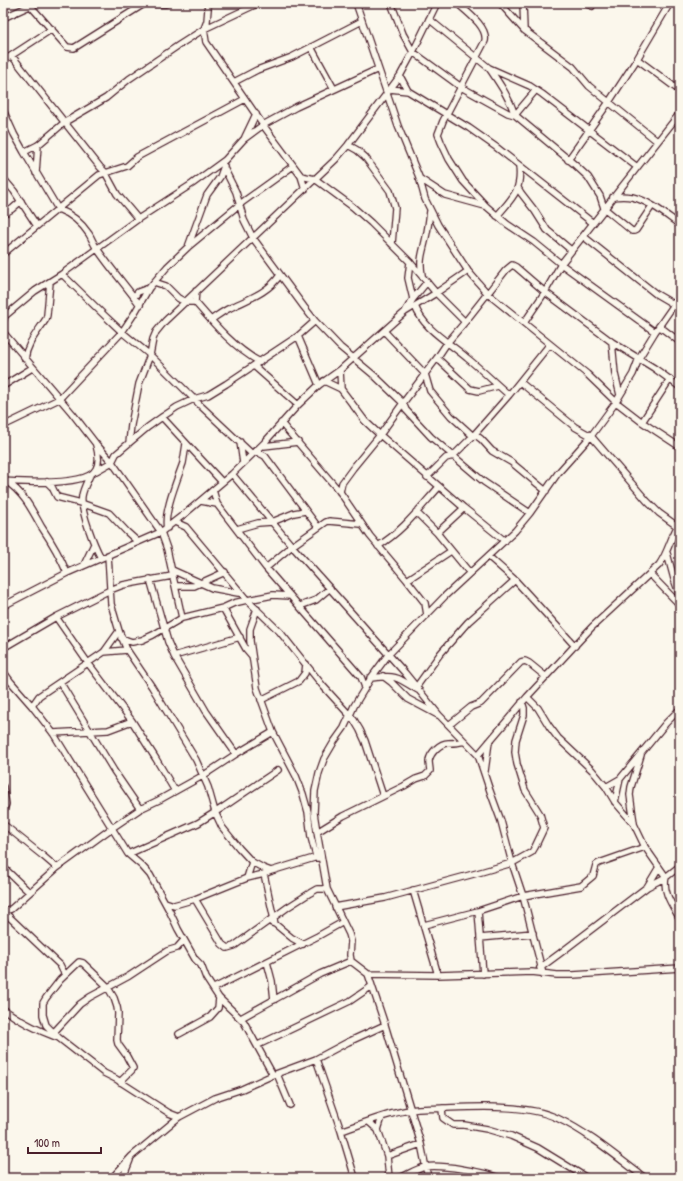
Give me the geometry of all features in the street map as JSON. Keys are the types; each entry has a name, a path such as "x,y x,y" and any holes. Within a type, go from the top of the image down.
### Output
{"street":[{"path":"3,18 29,5 67,47 74,48 143,4 168,3"},
{"path":"206,3 208,9 207,21 204,29 206,42 263,125 301,176 305,189"},
{"path":"24,152 38,145 65,122 106,98 155,60 204,29 259,3"},
{"path":"356,3 378,69 388,92 398,126 419,178 430,211 468,270 488,294 587,374 616,402 642,422 680,447"},
{"path":"391,3 403,34 413,52 461,86 508,113 515,115 588,177 600,196 604,208 633,232 636,230 652,206"},
{"path":"129,443 134,404 156,332 165,320 336,160 400,76 436,3"},
{"path":"457,3 481,26 486,37 443,121 438,134 443,148 464,181 486,206 514,229 534,242 561,264 654,332"},
{"path":"500,3 524,30 573,67 589,86 657,141"},
{"path":"523,3 524,30"},
{"path":"584,3 592,6"},
{"path":"568,160 637,59 670,3"},
{"path":"429,19 490,68 536,90 637,167"},
{"path":"234,82 257,70 292,57 362,21"},
{"path":"3,61 52,29"},
{"path":"311,47 334,89"},
{"path":"12,56 100,167 102,174 138,219"},
{"path":"637,59 680,91"},
{"path":"490,68 512,104 515,115"},
{"path":"4,318 35,291 62,274 138,219 192,184 225,160 244,139 263,125 296,107 378,69"},
{"path":"400,76 408,91 469,128 593,223"},
{"path":"515,115 536,90"},
{"path":"388,92 408,91"},
{"path":"3,254 102,174 127,166 137,158 245,99"},
{"path":"3,110 14,134 58,209 77,219 89,234 97,249 130,291 136,295 140,305"},
{"path":"441,111 443,121"},
{"path":"524,324 571,250 584,236 604,208 680,113"},
{"path":"244,139 256,114"},
{"path":"36,173 38,145"},
{"path":"348,145 365,157 390,191 395,208 392,244"},
{"path":"188,247 207,196 220,177 224,168 225,160"},
{"path":"136,295 148,288 188,247 240,204 293,166"},
{"path":"498,216 518,188 520,182 519,166"},
{"path":"224,168 240,204 244,220 253,238 315,321 340,347 376,377 403,403 406,410 431,437 484,482 530,513"},
{"path":"301,176 315,179 353,207 371,223 410,262 436,293 465,322"},
{"path":"3,178 14,191 37,226"},
{"path":"419,178 445,195 486,206"},
{"path":"518,188 547,230 571,250"},
{"path":"12,209 14,191"},
{"path":"613,197 632,197 639,199 680,225"},
{"path":"3,214 12,209 21,201"},
{"path":"423,277 420,265 430,211"},
{"path":"584,236 656,294 680,308"},
{"path":"410,262 408,278 413,299"},
{"path":"340,492 342,483 438,358 447,343 506,270 512,266 516,267 545,292 612,342 639,358 680,387"},
{"path":"3,605 84,565 167,528 232,474 243,462 264,444 298,405 322,383 340,370 405,312 436,293 468,270"},
{"path":"62,274 122,332 150,355 202,407 240,442 254,452 265,456"},
{"path":"211,320 228,309 273,285 280,275"},
{"path":"26,359 26,351 29,344 46,319 50,282"},
{"path":"154,282 166,286 178,298 185,302 195,302"},
{"path":"405,312 413,299 427,282"},
{"path":"3,426 60,399 122,332 140,305 148,288"},
{"path":"196,291 195,302 211,320 229,339 260,362"},
{"path":"169,910 174,905 195,900 247,878 317,857 320,850 314,813 318,773 334,742 344,728 365,687 388,655 469,572 505,541 530,513 558,473 591,436 616,402 633,374 639,358 654,332 680,296"},
{"path":"415,306 418,314 427,326 468,358 509,395"},
{"path":"4,482 64,482 77,480 90,475 112,462 116,454 162,417 177,407 194,399 208,395 298,336 315,321"},
{"path":"659,326 680,342"},
{"path":"384,331 425,374 430,391 451,416 473,436 478,436 492,451 511,462 546,491"},
{"path":"3,332 112,462 160,532 167,549 182,618"},
{"path":"298,336 322,383 341,389"},
{"path":"612,342 615,374 620,395"},
{"path":"427,477 446,458 453,456 473,436 520,382 550,344"},
{"path":"438,358 470,389 479,390 498,386"},
{"path":"254,366 298,405"},
{"path":"3,386 32,368"},
{"path":"340,370 341,389 365,422 427,477 505,541"},
{"path":"642,422 670,379"},
{"path":"478,755 545,676 592,627 660,564 667,553 679,524 659,513 647,501 591,436 575,427 520,382"},
{"path":"202,407 208,395"},
{"path":"162,417 222,482"},
{"path":"281,423 340,492 361,524 425,603 434,608"},
{"path":"240,442 243,462"},
{"path":"264,444 298,442"},
{"path":"96,444 98,458 96,471"},
{"path":"167,528 166,520 186,444"},
{"path":"264,444 265,456 318,527"},
{"path":"107,456 116,454"},
{"path":"232,474 292,546 418,689 439,715 478,755 501,822 523,896 543,974"},
{"path":"90,475 82,494 81,503 94,544 101,558"},
{"path":"77,480 82,494"},
{"path":"4,482 20,492 58,554 67,573"},
{"path":"47,482 57,497 81,503 109,513 138,542"},
{"path":"334,485 342,483"},
{"path":"378,546 396,533 439,487"},
{"path":"213,490 217,504 266,568 361,677 365,687"},
{"path":"201,501 217,504"},
{"path":"437,533 464,508"},
{"path":"237,529 258,523 272,522 294,513 305,511"},
{"path":"186,527 187,512"},
{"path":"416,512 437,533 469,572"},
{"path":"266,568 292,546 329,521 361,524"},
{"path":"175,522 186,527 225,572 239,592 280,632 323,686 350,714 362,735 383,796"},
{"path":"84,565 94,544"},
{"path":"407,580 451,551"},
{"path":"667,553 680,596"},
{"path":"108,555 112,610 121,638 204,775 215,812 222,827 252,862 271,871"},
{"path":"488,556 515,580 575,646"},
{"path":"172,570 212,588 239,592"},
{"path":"175,586 190,586 225,572"},
{"path":"650,574 680,605"},
{"path":"3,648 56,616 110,590 123,585 172,576"},
{"path":"150,579 165,627 168,642 174,656 206,711 236,754"},
{"path":"418,689 440,654 468,622 515,580"},
{"path":"300,606 316,600 330,588"},
{"path":"234,603 239,592"},
{"path":"121,638 132,642 142,640 182,618 223,608 234,603 247,600 273,595 290,596"},
{"path":"425,603 427,615"},
{"path":"223,608 246,649 253,657"},
{"path":"257,609 250,629 257,688 273,732 296,776 303,794 308,812 311,837 327,889 349,934 351,941 351,961 368,974 421,1144 428,1178"},
{"path":"56,616 88,663 132,721 175,791"},
{"path":"32,706 39,696 104,652 119,631"},
{"path":"174,656 240,637"},
{"path":"104,652 127,649 132,642"},
{"path":"449,725 471,707 481,703 521,662 525,661 529,663 545,676"},
{"path":"262,700 299,681 305,673 306,663"},
{"path":"3,671 11,682 26,697 53,733 128,854 150,875 165,902 174,923 195,959 201,965 206,978 214,988 219,998 241,1018 275,1074 290,1105"},
{"path":"361,677 371,678 383,676 400,679 418,689"},
{"path":"383,676 391,682 408,700 439,715"},
{"path":"60,682 114,771 140,808"},
{"path":"26,697 39,696"},
{"path":"526,697 538,708 558,738 592,770 606,787 615,802 634,824 645,847 666,877"},
{"path":"335,907 386,898 467,876 512,863 532,852 544,828 540,814 525,790 517,764 515,752 516,740 524,715 522,702"},
{"path":"343,707 354,706"},
{"path":"606,787 620,779 666,722 680,709"},
{"path":"53,733 108,730 132,721"},
{"path":"3,911 11,909 57,868 140,808 159,800 204,775 273,732"},
{"path":"317,832 342,816 428,774 431,756 443,744 464,741"},
{"path":"484,774 489,742"},
{"path":"634,824 630,795 642,753"},
{"path":"128,854 198,823 278,770"},
{"path":"615,802 620,779"},
{"path":"3,787 6,804 3,812"},
{"path":"213,804 222,808"},
{"path":"3,824 57,868"},
{"path":"424,925 478,911 523,896 581,886 593,876 596,866 600,863 645,847"},
{"path":"247,878 252,862"},
{"path":"532,972 541,967 647,887 666,877 680,866"},
{"path":"3,867 29,892"},
{"path":"647,887 659,867"},
{"path":"264,874 275,921 292,938 303,944"},
{"path":"666,877 664,882 668,896 680,919"},
{"path":"195,900 222,944 227,948 234,946 268,922 275,921 310,893 317,890 327,889"},
{"path":"413,890 438,975"},
{"path":"165,902 174,905"},
{"path":"9,916 11,909"},
{"path":"3,911 60,965 65,975"},
{"path":"478,911 483,974"},
{"path":"214,988 303,944 343,922"},
{"path":"480,938 533,933"},
{"path":"292,938 293,948"},
{"path":"54,1032 80,1004 108,986 129,976 167,951 177,948 184,940"},
{"path":"241,1018 320,974 351,961"},
{"path":"120,1082 132,1070 132,1068 117,1040 117,1007 108,986 89,968 79,962 60,980 43,1003 43,1015 46,1025 59,1038 104,1073 168,1113 179,1117"},
{"path":"267,962 272,981 274,1000"},
{"path":"368,974 438,975 532,972 573,975 680,968"},
{"path":"258,1045 350,1001 372,986"},
{"path":"218,1008 219,998"},
{"path":"178,1034 210,1016 218,1008 228,1006"},
{"path":"3,1009 24,1023 59,1038"},
{"path":"112,1178 132,1156 179,1117 215,1098 242,1089 275,1074 316,1059 385,1025"},
{"path":"316,1059 341,1131 355,1178"},
{"path":"341,1131 382,1117 410,1110 472,1107 527,1110 548,1114 558,1118 590,1137 645,1178"},
{"path":"442,1108 443,1118 453,1125 464,1125 487,1129 511,1136 538,1148 587,1178"},
{"path":"168,1113 170,1125"},
{"path":"378,1130 382,1117"},
{"path":"369,1122 378,1130 387,1156 389,1178"},
{"path":"387,1156 421,1144"},
{"path":"123,1178 132,1156"},
{"path":"399,1178 425,1167 469,1170 490,1174 498,1178"}]}
